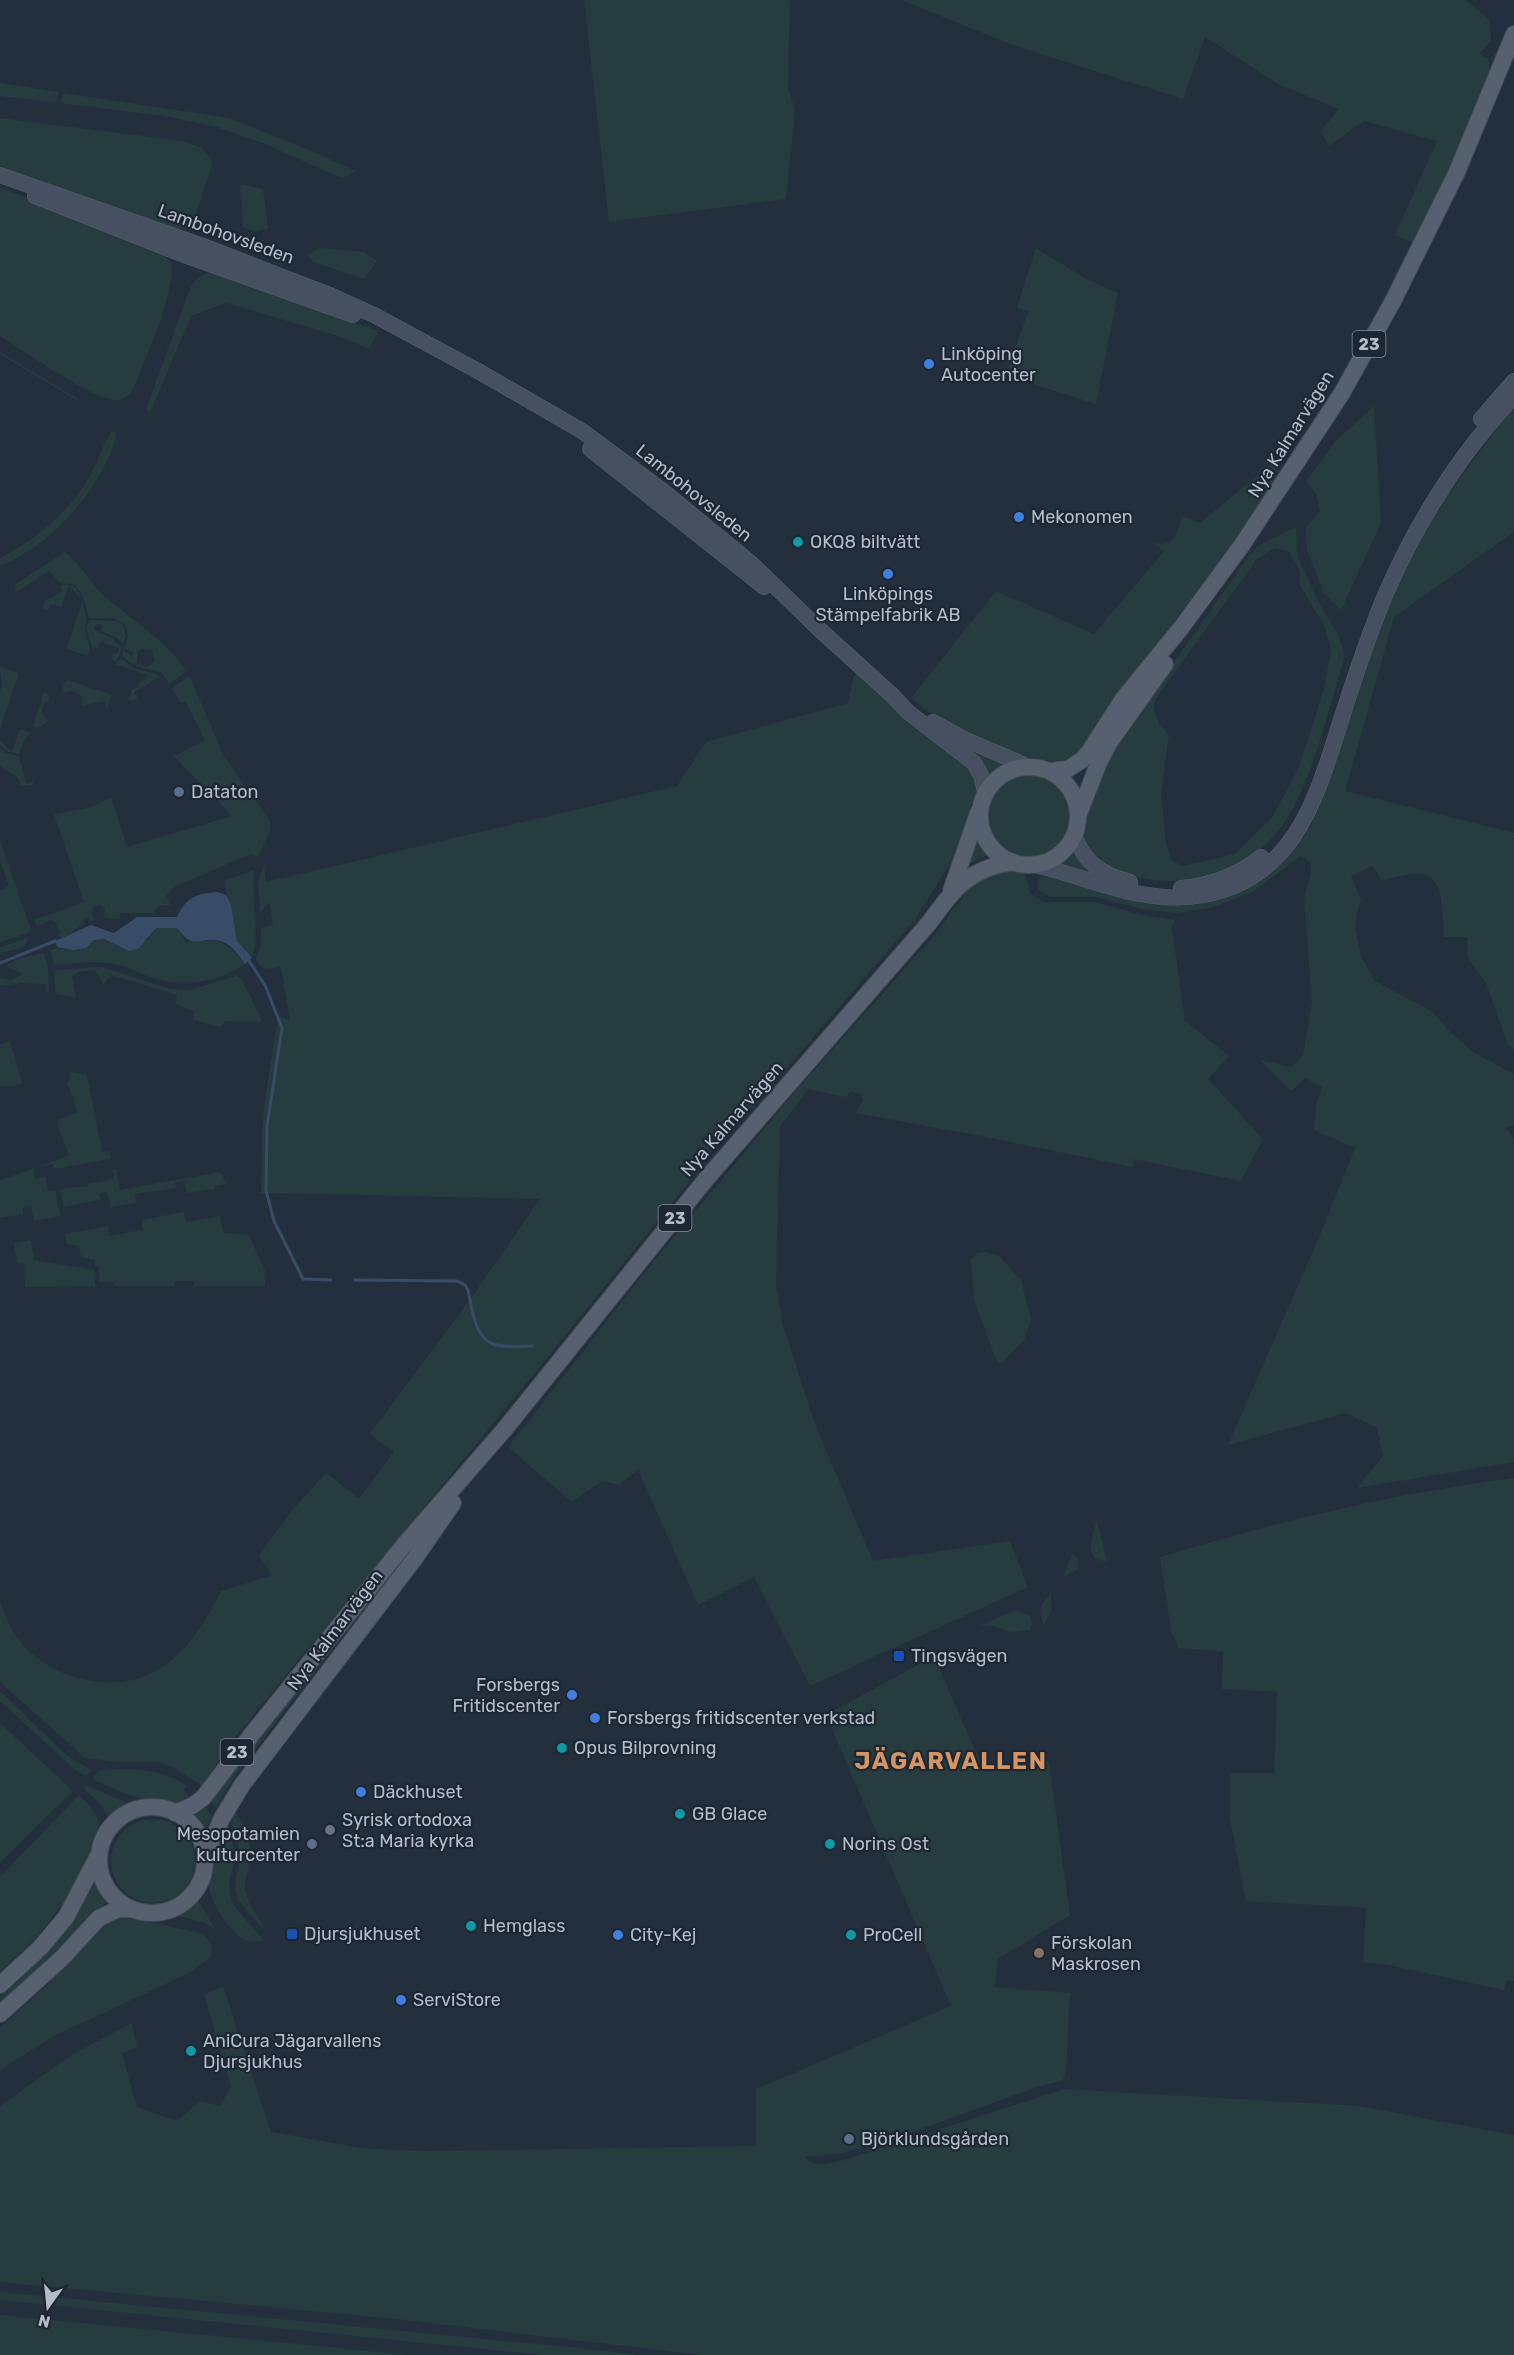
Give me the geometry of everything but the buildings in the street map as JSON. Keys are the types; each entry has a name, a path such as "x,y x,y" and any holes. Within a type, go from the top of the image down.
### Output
{"main road":[{"name":"Nya Kalmarvägen","path":"1050,771 1068,769 1083,760 1123,699 1181,628 1242,545 1342,393 1393,301 1456,172 1514,34"},
{"name":"Nya Kalmarvägen","path":"1078,816 1099,762 1118,729 1189,634 1293,486 1348,396 1400,303 1463,174 1514,52"},
{"name":"Lambohovsleden","path":"0,175 83,202 287,277 374,315 582,431 663,491 752,564 922,725 974,763 981,775 985,792"},
{"name":"Lambohovsleden","path":"0,180 78,214 431,346"},
{"path":"1074,835 1079,848 1093,866 1128,882 1168,888 1191,887 1227,877 1255,862 1278,841 1303,801 1361,629 1396,548 1450,460 1514,381"},
{"path":"1035,865 1135,894 1178,898 1204,895 1229,888 1249,878 1275,859 1298,832 1313,805 1371,630 1406,551 1452,475 1480,436 1514,396"},
{"name":"Lambohovsleden","path":"893,696 955,735 1028,766"},
{"name":"23","path":"1028,766 1050,771 1070,789 1076,802 1078,816 1074,835"},
{"path":"985,792 1003,774 1015,768 1028,766"},
{"name":"23","path":"985,792 980,810 980,823 987,842 1001,856 1013,862 1035,865"},
{"name":"Nya Kalmarvägen","path":"950,894 980,810"},
{"path":"1035,865 1058,855 1074,835"},
{"name":"Nya Kalmarvägen","path":"175,1813 192,1806 203,1798 238,1750 404,1545 504,1430 707,1178 915,939 950,894 977,872 1013,862"},
{"name":"Nya Kalmarvägen","path":"205,1858 222,1818 242,1785 415,1558 504,1430"},
{"path":"0,1985 40,1948 66,1917 111,1827 131,1812 155,1808 175,1813 193,1827 199,1836 205,1858"},
{"path":"100,1853 100,1870 106,1887 117,1900 132,1909"},
{"name":"23","path":"0,2014 62,1958 99,1918 118,1909 159,1913 186,1901 199,1885 205,1858"}],"green space":[{"path":"584,0 790,0 788,89 795,109 786,199 609,222"},
{"path":"901,0 1466,0 1490,20 1491,41 1479,54 1489,59 1489,81 1416,244 1395,235 1437,141 1364,121 1329,146 1321,131 1339,109 1278,84 1205,37 1183,99 1010,44"},
{"path":"0,83 59,92 56,103 0,96"},
{"path":"63,93 229,118 355,171 345,177 339,177 265,144 217,127 171,117 61,103"},
{"path":"0,118 183,141 202,148 211,159 212,166 194,218 188,225 176,229 0,168"},
{"path":"240,184 263,189 268,228 255,232 243,227"},
{"path":"0,187 160,252 171,262 172,274 165,307 133,390 125,398 114,400 89,391 0,336"},
{"path":"319,248 364,252 377,261 364,279 314,262 307,255"},
{"path":"1036,248 1088,280 1118,293 1096,404 1036,385 1008,368 1028,312 1017,307"},
{"path":"209,272 218,273 379,331 369,349 335,335 226,303 191,316 150,413 146,409 191,286 197,279"},
{"path":"0,352 78,399 78,401 0,354"},
{"path":"1514,405 1514,532 1394,617 1345,791 1514,833 1514,1049 1508,1045 1486,983 1468,958 1467,937 1444,937 1442,904 1435,882 1428,876 1417,874 1382,881 1373,866 1351,876 1361,900 1355,929 1361,956 1375,981 1433,1012 1446,1028 1473,1052 1514,1074 1514,1125 1506,1128 1514,1138 1514,1462 1357,1488 1383,1456 1377,1428 1346,1413 1228,1445 1320,1235 1355,1148 1314,1130 1316,1105 1322,1087 1305,1078 1291,1091 1260,1060 1291,1067 1303,1055 1312,1002 1304,900 1311,863 1301,856 1251,893 1210,908 1177,913 1142,909 1096,897 1051,897 1038,890 1037,883 1041,877 1053,877 1140,901 1175,905 1289,854 1309,828 1318,809 1352,705 1395,589 1437,509"},
{"path":"1374,406 1381,523 1341,610 1323,592 1307,550 1305,528 1320,512 1316,494 1306,481 1335,442"},
{"path":"112,432 116,432 115,440 106,463 97,480 75,510 33,548 0,566 0,558 40,533 74,500 91,474"},
{"path":"1274,462 1275,480 1264,501 1116,697 1089,740 1076,754 1053,761 1010,752 942,720 911,698 996,591 1094,634 1164,551 1150,541 1164,544 1173,539 1182,516 1200,523"},
{"path":"1296,527 1297,555 1319,603 1338,634 1345,656 1318,747 1301,793 1279,830 1264,846 1247,859 1228,869 1208,876 1166,881 1145,879 1110,868 1089,852 1084,839 1090,804 1108,762 1118,741 1258,546","holes":["1274,548 1289,552 1299,569 1300,585 1324,625 1331,650 1324,689 1298,769 1272,818 1235,854 1184,866 1172,861 1166,844 1161,792 1169,735 1159,724 1153,709 1157,697 1256,560"]},
{"path":"65,552 102,594 167,648 185,669 184,673 169,684 162,673 135,666 138,663 146,667 151,665 155,661 152,650 141,649 137,652 137,662 133,665 122,656 123,650 131,656 134,652 124,648 128,636 125,625 115,619 89,618 78,588 68,583 61,584 49,571 15,593 16,584"},
{"path":"69,585 61,607 50,604 48,610 43,609 45,601 62,591 61,586"},
{"path":"69,585 75,587 81,598"},
{"path":"82,602 87,618 85,631 90,648 88,656 67,649"},
{"path":"89,620 117,621 123,625 126,636 123,645 117,638 101,631 100,624 94,627 95,630 112,638 122,649 116,662 111,659 113,653 117,654 119,648 100,642 98,648 95,647 93,650 86,628"},
{"path":"121,658 133,668 161,676 134,692 138,699 128,700 132,689 148,675 115,664"},
{"path":"0,667 19,673 0,730 2,686"},
{"path":"855,672 963,761 975,776 977,788 952,860 917,917 754,1106 714,1143 688,1183 547,1358 230,1743 202,1786 175,1768 157,1762 119,1762 85,1758 0,1682 0,1602 10,1626 31,1653 64,1673 83,1680 122,1682 141,1677 170,1661 188,1644 209,1614 221,1591 273,1575 259,1556 289,1514 326,1473 359,1498 394,1452 370,1434 474,1294 540,1199 261,1193 263,1114 276,1029 280,1016 290,1021 281,967 263,968 256,959 261,945 261,929 273,924 269,902 260,913 258,880 264,865 266,882 677,786 706,742 848,703"},
{"path":"190,677 223,754 271,823 270,831 258,857 251,854 176,886 166,896 171,905 158,906 154,913 121,913 119,919 104,918 105,909 100,905 93,908 92,915 96,920 91,921 88,917 83,919 83,924 65,937 58,936 60,932 55,922 50,920 37,926 34,920 84,902 54,814 88,808 111,798 127,847 232,816 174,756 205,740 185,701 181,703 172,688"},
{"path":"68,680 112,695 107,709 105,701 82,706 82,697 78,694 71,691 64,693 62,686"},
{"path":"44,693 47,693 50,699 44,704 42,713 49,721 37,728 33,727"},
{"path":"934,726 1008,763 997,768 989,776 981,760"},
{"path":"20,729 31,733 23,742 19,754 6,751 0,745 0,740 12,752"},
{"path":"0,748 6,753 19,756 26,784 34,781 33,785 21,786 19,779 0,766"},
{"path":"1030,773 1053,780 1065,792 1072,815 1065,838 1053,850 1030,857 1007,850 995,838 988,815 995,792 1007,780"},
{"path":"978,839 989,855 977,859 965,868"},
{"path":"0,840 31,930 0,942 0,890 9,886 0,860"},
{"path":"1074,854 1087,871 1060,865"},
{"path":"254,870 256,929 251,957 237,941 224,881"},
{"path":"995,872 1024,872 1030,893 1043,902 1095,902 1138,914 1175,920 1172,928 1185,1021 1229,1056 1208,1079 1263,1139 1241,1181 1134,1159 1133,1167 855,1113 863,1100 860,1094 851,1092 845,1097 809,1089 780,1126 776,1284 783,1326 815,1424 873,1561 1010,1541 1028,1587 810,1686 754,1577 698,1605 638,1470 619,1485 602,1481 572,1502 508,1447 653,1262 799,1087 934,936 970,887 983,877"},
{"path":"156,928 177,928 186,942 220,942 231,949 245,964 224,975 189,983 153,978 111,963 86,962 54,965 50,950 74,949 96,940 105,940 118,947 149,939"},
{"path":"29,938 24,947 0,953 0,947"},
{"path":"43,953 48,967 49,992 45,991 46,984 23,983 0,986 0,978 12,980 23,974 5,966 18,959"},
{"path":"101,967 171,989 190,990 236,976 241,978 261,1022 226,1021 221,1027 193,1020 194,1011 176,1004 177,995 111,975 104,984 94,970 79,972 72,976 76,997 56,994 54,973 57,970"},
{"path":"10,1041 22,1083 14,1086 0,1086 0,1045"},
{"path":"69,1071 87,1075 102,1152 109,1151 111,1159 54,1169 53,1164 37,1168 69,1155 56,1121 78,1112 67,1083 70,1078"},
{"path":"33,1169 36,1179 45,1176 48,1191 55,1190 60,1216 34,1221 31,1206 23,1207 23,1214 0,1218 0,1180"},
{"path":"113,1169 116,1169 120,1190 220,1172 227,1184 215,1186 215,1189 187,1193 184,1181 175,1182 176,1188 135,1194 136,1203 111,1207 107,1192 99,1194 100,1200 63,1207 60,1189 88,1186 88,1184 114,1179"},
{"path":"184,1212 186,1222 220,1216 223,1233 249,1235 265,1271 265,1286 194,1286 194,1281 175,1281 175,1286 115,1286 114,1282 99,1282 99,1267 95,1266 95,1260 81,1257 79,1246 67,1244 65,1234 108,1226 109,1236 142,1230 142,1220"},
{"path":"31,1240 34,1260 95,1270 95,1286 25,1287 25,1263 17,1262 14,1243"},
{"path":"986,1252 1000,1257 1021,1280 1031,1320 1024,1340 1001,1364 996,1360 974,1300 971,1259 977,1253"},
{"path":"1514,1478 1514,1981 1507,1980 1504,1990 1388,1965 1363,1962 1366,1908 1246,1901 1230,1819 1230,1773 1274,1773 1277,1692 1222,1689 1223,1652 1179,1648 1171,1631 1160,1557 1248,1532 1380,1500"},
{"path":"1097,1521 1107,1561 1094,1557 1092,1552 1091,1540"},
{"path":"1073,1553 1078,1560 1078,1569 1062,1578"},
{"path":"391,1574 238,1771 216,1807 210,1801 233,1769"},
{"path":"1051,1595 1051,1610 1044,1626 1041,1609"},
{"path":"1018,1611 1029,1616 1032,1622 1030,1630 1010,1632 993,1626 979,1626 1011,1612"},
{"path":"934,1656 982,1767 1049,1762 1070,1915 998,1959 995,1987 1070,1993 1066,2073 1062,2081 1040,2086 885,2142 839,2154 805,2157 818,2164 844,2160 1065,2089 1359,2106 1514,2135 1514,2355 701,2355 397,2319 0,2282 0,2106 71,2055 132,2023 137,2047 122,2054 137,2107 177,2121 200,2101 220,2106 231,2086 204,1995 223,1986 271,2132 362,2148 423,2151 756,2146 756,2089 951,2006 826,1715"},
{"path":"0,1691 67,1756 91,1770 86,1776 73,1768 0,1701"},
{"path":"0,1723 73,1791 0,1862"},
{"path":"135,1769 157,1772 187,1786 184,1790 190,1799 166,1803 128,1794 94,1780 93,1777 101,1770"},
{"path":"87,1786 130,1804 110,1820 101,1804 84,1789"},
{"path":"79,1795 97,1816 98,1828 89,1860 48,1923 31,1943 0,1971 0,1877"},
{"path":"205,1808 212,1816 204,1832 192,1817"},
{"path":"235,1813 245,1826 250,1847 245,1884 246,1894 264,1927 262,1928 238,1900 236,1892 235,1885 241,1853 231,1821"},
{"path":"153,1819 169,1822 183,1831 192,1845 195,1861 192,1877 183,1891 169,1900 153,1903 137,1900 123,1891 114,1877 111,1861 114,1845 123,1831 137,1822"},
{"path":"222,1838 230,1840 234,1847 235,1854 229,1888 232,1901 264,1941 247,1941 239,1937 228,1925 213,1901 209,1887 210,1874"},
{"path":"97,1880 110,1901 94,1910 47,1960 0,2003 0,1997 47,1953 67,1929"},
{"path":"197,1899 216,1930 203,1922 177,1916"},
{"path":"123,1917 201,1933 212,1946 211,1956 191,1972 52,2037 0,2070 0,2028 46,1986 104,1923"},
{"path":"0,2292 636,2355 542,2355 0,2300"},
{"path":"0,2315 409,2355 0,2355"}],"water":[{"path":"217,892 226,895 231,905 237,941 252,958 245,964 228,944 212,940 193,942 177,928 156,928 138,949 129,951 104,939 94,940 86,948 73,950 57,947 55,941 91,925 114,933 137,917 177,917 184,905 192,898"}],"waterway":[{"path":"0,963 55,941"},
{"path":"249,961 265,985 282,1028 267,1126 266,1190 274,1221 303,1279 331,1280"},
{"path":"355,1280 457,1281 465,1285 468,1290 475,1321 487,1340 502,1346 532,1346"}],"place":[{"name":"Linköping Autocenter","path":"929,364"},
{"name":"Mekonomen","path":"1019,517"},
{"name":"OKQ8 biltvätt","path":"798,542"},
{"name":"Linköpings Stämpelfabrik AB","path":"888,574"},
{"name":"Dataton","path":"179,792"},
{"name":"Tingsvägen","path":"899,1656"},
{"name":"Forsbergs Fritidscenter","path":"572,1695"},
{"name":"Forsbergs fritidscenter verkstad","path":"595,1718"},
{"name":"Opus Bilprovning","path":"562,1748"},
{"name":"Däckhuset","path":"361,1792"},
{"name":"GB Glace","path":"680,1814"},
{"name":"Syrisk ortodoxa St:a Maria kyrka","path":"330,1830"},
{"name":"Mesopotamien kulturcenter","path":"312,1844"},
{"name":"Norins Ost","path":"830,1844"},
{"name":"Hemglass","path":"471,1926"},
{"name":"Djursjukhuset","path":"292,1934"},
{"name":"City-Kej","path":"618,1935"},
{"name":"ProCell","path":"851,1935"},
{"name":"Förskolan Maskrosen","path":"1039,1953"},
{"name":"ServiStore","path":"401,2000"},
{"name":"AniCura Jägarvallens Djursjukhus","path":"191,2051"},
{"name":"Björklundsgården","path":"849,2139"}],"district":[{"name":"JÄGARVALLEN","path":"951,1761"}]}
